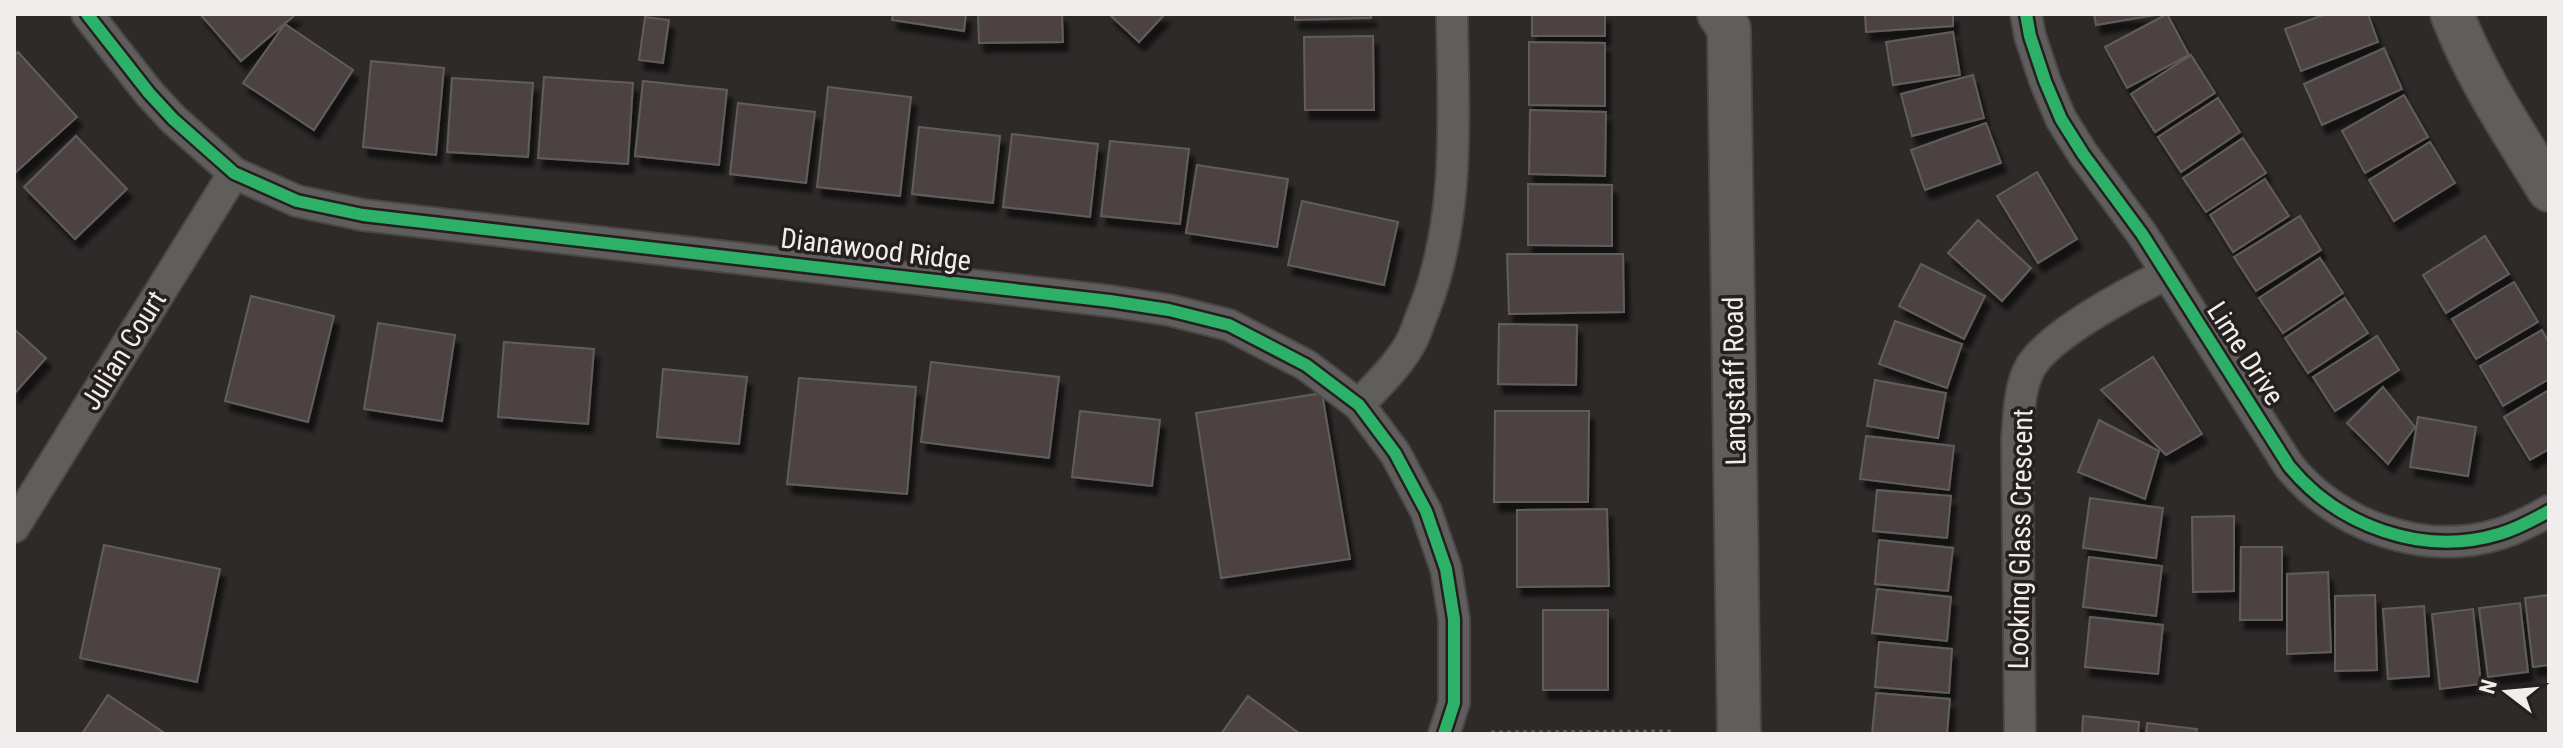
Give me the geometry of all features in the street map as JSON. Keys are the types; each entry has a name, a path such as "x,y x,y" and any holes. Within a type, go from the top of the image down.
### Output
{"main road":[{"path":"2452,14 2464,47 2549,190"},
{"name":"Langstaff Road","path":"1729,19 1739,734"}],"street":[{"name":"Dianawood Ridge","path":"87,14 173,119 234,173 297,201 363,215 914,277 1169,310 1229,325 1306,365 1359,405 1402,464 1426,511 1446,569 1454,619 1454,703 1444,734"},
{"path":"1359,405 1411,343 1444,248 1450,201 1453,125 1452,14"},
{"name":"Lime Drive","path":"2026,14 2030,36 2061,119 2142,234 2289,466 2307,487 2368,526 2433,542 2470,541 2501,534 2549,511"},
{"name":"Julian Court","path":"16,517 234,173"},
{"name":"Looking Glass Crescent","path":"2020,734 2017,439 2021,396 2031,366 2055,341 2131,292 2166,274"}],"path":[{"path":"1491,733 1671,732"}],"building":[{"path":"200,14 296,14 241,61"},
{"path":"893,14 966,14 964,31 892,20"},
{"path":"978,14 1062,14 1063,42 979,43"},
{"path":"1109,14 1165,14 1139,42"},
{"path":"1295,14 1371,14 1371,18 1295,20"},
{"path":"1532,14 1605,14 1605,36 1532,36"},
{"path":"1865,14 1953,14 1953,26 1866,32"},
{"path":"2094,14 2161,14 2096,25"},
{"path":"2167,14 2189,55 2127,88 2105,47"},
{"path":"2326,14 2368,14 2378,42 2301,71 2285,29"},
{"path":"645,17 669,20 663,63 639,60"},
{"path":"285,24 353,70 314,130 243,83"},
{"path":"1953,32 1960,75 1893,85 1886,42"},
{"path":"1373,36 1374,110 1305,110 1304,37"},
{"path":"1529,42 1605,43 1605,106 1529,105"},
{"path":"2384,48 2402,89 2322,125 2304,84"},
{"path":"18,52 77,117 16,172 14,56"},
{"path":"2191,55 2215,93 2155,132 2131,94"},
{"path":"371,61 444,68 436,155 363,147"},
{"path":"1973,75 1984,118 1912,136 1901,94"},
{"path":"544,77 633,83 628,164 538,158"},
{"path":"452,78 533,83 528,157 447,152"},
{"path":"643,81 727,90 719,165 635,156"},
{"path":"828,87 911,97 900,196 817,187"},
{"path":"2404,95 2428,137 2365,173 2342,131"},
{"path":"2218,98 2240,132 2181,172 2158,137"},
{"path":"738,103 815,112 806,183 730,174"},
{"path":"1530,110 1606,112 1605,176 1529,174"},
{"path":"1986,123 2001,163 1925,190 1911,150"},
{"path":"919,127 1000,136 993,203 912,194"},
{"path":"1012,134 1098,144 1090,217 1003,207"},
{"path":"76,136 127,189 75,239 24,187"},
{"path":"2243,138 2266,173 2206,212 2183,178"},
{"path":"1110,141 1189,149 1180,224 1101,216"},
{"path":"2430,142 2455,183 2394,221 2369,180"},
{"path":"1197,165 1288,179 1277,247 1186,233"},
{"path":"2037,172 2077,239 2038,263 1997,196"},
{"path":"2265,179 2289,216 2233,252 2210,215"},
{"path":"1528,184 1612,185 1612,246 1528,245"},
{"path":"1302,201 1398,222 1384,285 1288,265"},
{"path":"2300,216 2321,250 2256,291 2234,257"},
{"path":"1978,220 2031,268 2002,301 1948,253"},
{"path":"2485,236 2509,274 2446,313 2423,275"},
{"path":"1507,254 1623,254 1624,312 1509,314"},
{"path":"2320,258 2343,293 2283,333 2259,298"},
{"path":"1921,264 1985,296 1964,339 1899,306"},
{"path":"2514,282 2538,322 2476,359 2452,319"},
{"path":"251,296 334,316 308,422 225,401"},
{"path":"2345,298 2368,333 2308,373 2285,338"},
{"path":"1895,321 1962,344 1947,388 1879,364"},
{"path":"378,323 455,335 442,421 364,409"},
{"path":"1499,324 1577,325 1576,385 1498,384"},
{"path":"14,329 46,358 14,394"},
{"path":"2542,330 2549,343 2549,379 2503,406 2480,366"},
{"path":"2377,336 2399,370 2335,411 2313,377"},
{"path":"504,342 594,349 588,424 498,417"},
{"path":"2153,357 2202,434 2166,455 2101,390"},
{"path":"931,362 1059,377 1049,458 921,442"},
{"path":"663,369 747,377 739,444 657,437"},
{"path":"799,378 916,387 907,494 787,484"},
{"path":"1875,380 1946,393 1938,438 1867,426"},
{"path":"2383,387 2415,427 2388,464 2347,423"},
{"path":"2549,390 2549,449 2530,460 2504,417"},
{"path":"1322,393 1350,559 1221,578 1196,413"},
{"path":"1080,411 1160,420 1152,486 1072,477"},
{"path":"1495,411 1589,411 1588,502 1494,502"},
{"path":"2418,417 2476,427 2468,476 2410,467"},
{"path":"2099,420 2159,451 2145,499 2078,472"},
{"path":"1866,436 1954,446 1949,490 1860,479"},
{"path":"1877,490 1951,496 1947,538 1873,531"},
{"path":"2090,498 2163,508 2156,558 2083,548"},
{"path":"1607,509 1609,586 1517,587 1517,510"},
{"path":"2234,516 2234,591 2193,592 2192,517"},
{"path":"1879,540 1953,548 1948,591 1875,584"},
{"path":"104,545 220,569 197,682 80,658"},
{"path":"2241,547 2282,547 2282,620 2240,620"},
{"path":"2089,557 2162,566 2156,616 2083,607"},
{"path":"2328,572 2331,652 2287,654 2287,574"},
{"path":"1877,589 1951,597 1947,641 1872,633"},
{"path":"2375,595 2377,670 2335,671 2335,596"},
{"path":"2549,595 2549,665 2533,667 2525,598"},
{"path":"2520,603 2528,672 2488,677 2479,608"},
{"path":"2424,606 2429,676 2388,679 2383,609"},
{"path":"2473,609 2481,684 2440,689 2432,614"},
{"path":"1543,610 1608,610 1608,690 1543,690"},
{"path":"2090,617 2163,625 2158,674 2085,667"},
{"path":"1879,642 1952,649 1949,693 1875,687"},
{"path":"1876,693 1950,699 1947,734 1872,734"},
{"path":"108,695 166,734 82,734"},
{"path":"1248,696 1300,734 1221,734"},
{"path":"2083,716 2139,722 2138,734 2082,734"},
{"path":"2147,723 2197,729 2196,734 2146,734"}],"cycle path":[{"path":"87,14 173,119 234,173 297,201 363,215 1169,310 1229,325 1306,365 1359,405 1395,453 1426,511 1446,569 1454,619 1454,703 1444,734"},
{"path":"2026,14 2030,36 2061,119 2142,234 2289,466 2309,487 2357,520 2384,531 2441,542 2499,534 2549,511"}]}
